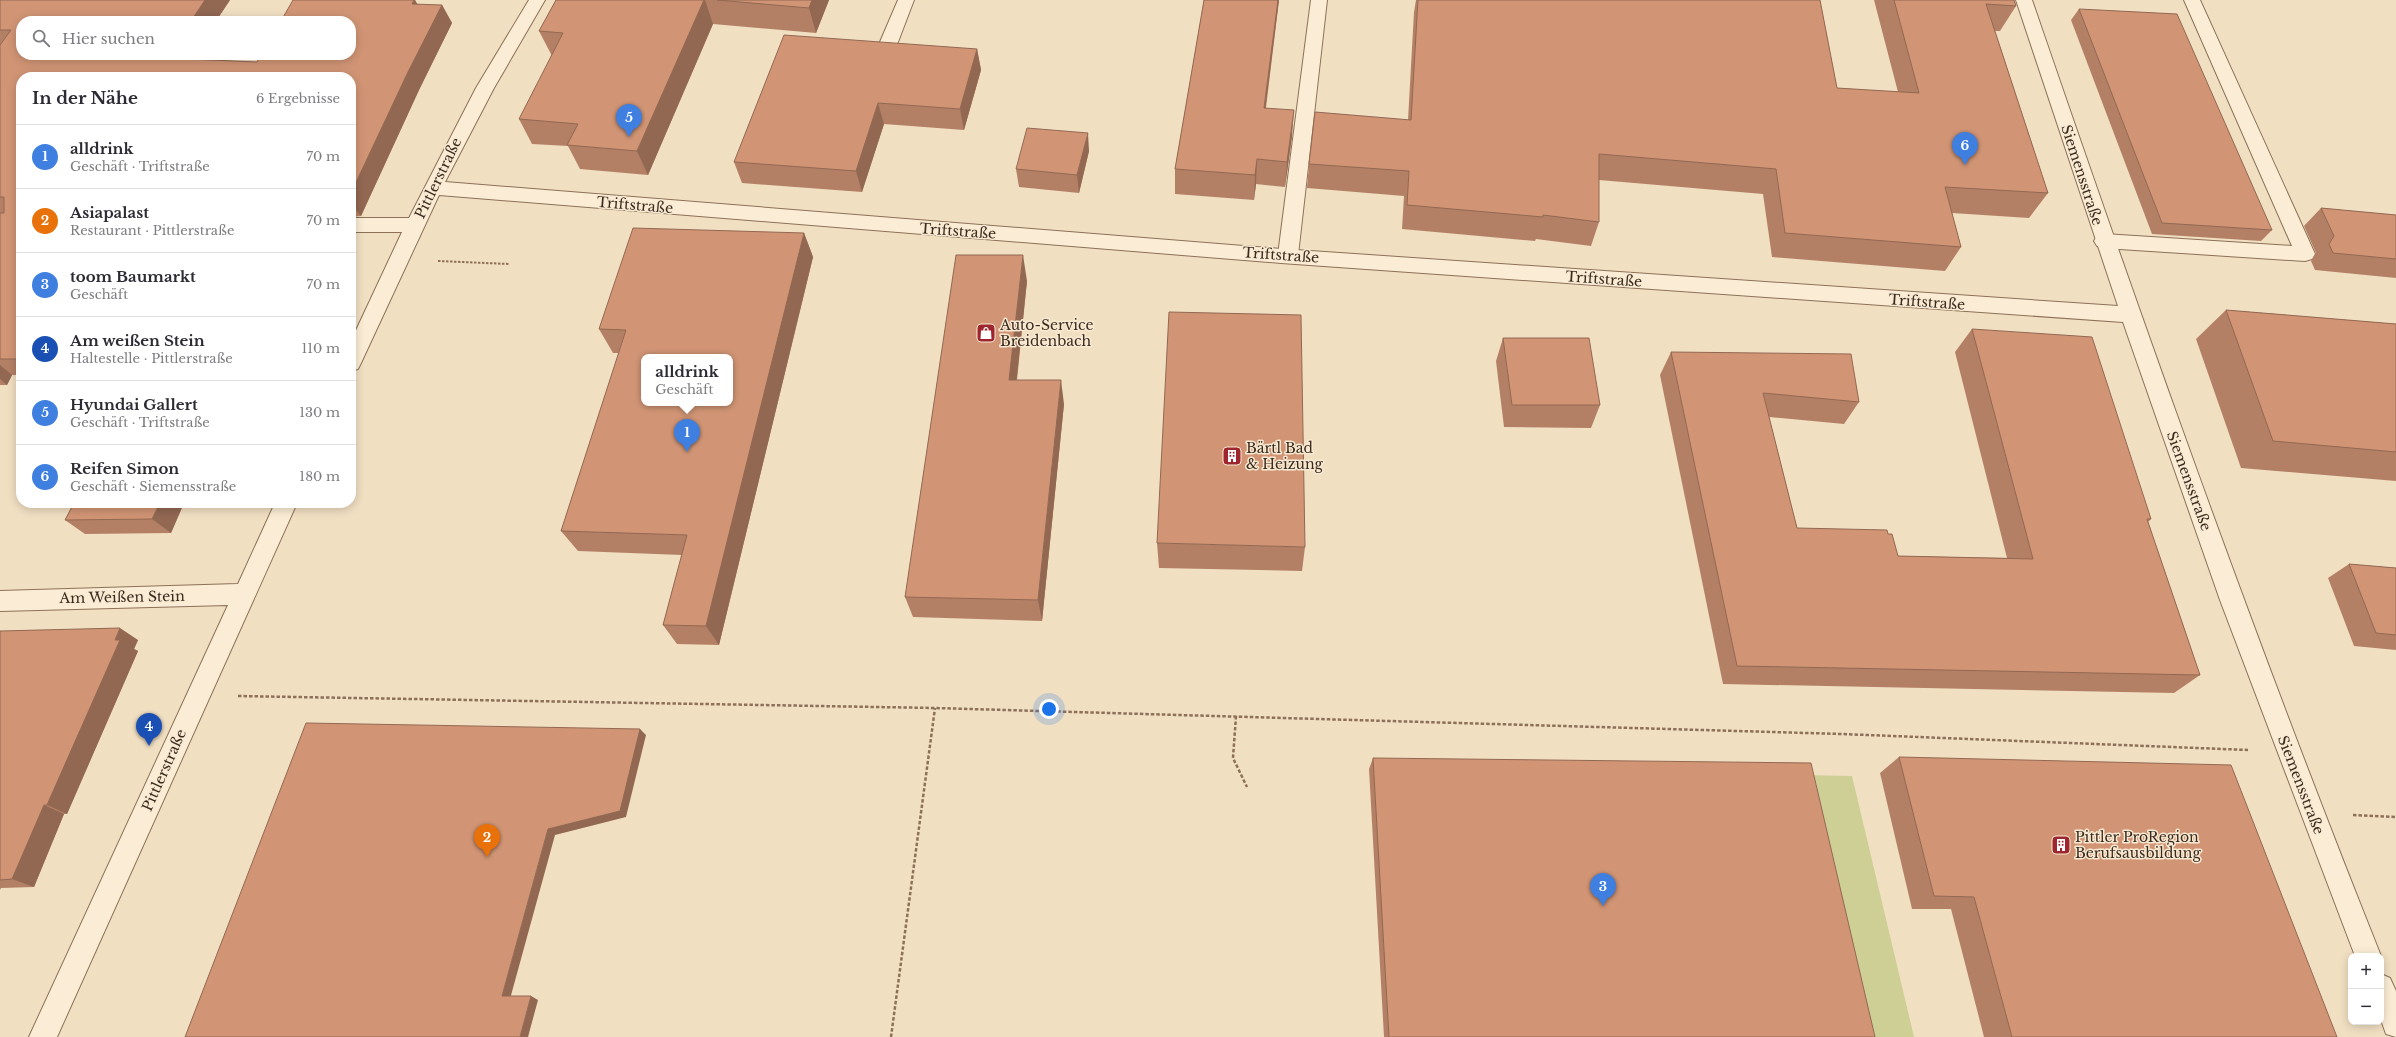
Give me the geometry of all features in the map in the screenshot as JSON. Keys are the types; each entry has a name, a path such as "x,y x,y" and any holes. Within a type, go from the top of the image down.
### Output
{"street":[{"name":"Pittlerstraße","path":"356,352 433,188 506,48 537,0"},
{"path":"889,42 906,0"},
{"path":"1288,255 1319,0"},
{"name":"Siemensstraße","path":"2024,0 2129,315 2288,751 2367,953"},
{"path":"2104,241 2305,254 2192,0"},
{"name":"Triftstraße","path":"433,188 899,227 1881,299 2129,315"},
{"path":"356,225 415,225"},
{"name":"Pittlerstraße","path":"43,1037 284,508"},
{"name":"Am Weißen Stein","path":"0,601 244,594"},
{"path":"2382,989 2396,1024"}],"path":[{"path":"399,260 509,264"},
{"path":"198,696 935,708 1842,734 2288,751"},
{"path":"891,1037 935,708"},
{"path":"1236,716 1233,758 1247,787"}],"green space":[{"path":"1799,775 1852,776 1914,1037 1858,1037"}],"building":[{"path":"0,0 205,0 194,16 16,16 16,60 212,60 257,62 258,60 356,60 356,16 284,16 293,0 414,0 412,4 442,5 408,72 356,182 356,72 16,72 16,359 0,359 0,213 4,213 4,197 0,197 0,45 11,30 0,30"},
{"path":"556,0 704,0 637,151 567,145 578,124 519,119 563,33 539,31"},
{"path":"717,0 812,0 809,8"},
{"path":"1204,0 1278,0 1264,108 1294,110 1287,162 1257,159 1255,175 1175,169"},
{"path":"1418,0 1820,0 1837,88 1919,93 1894,0 2014,0 2016,6 1986,4 2048,193 1945,187 1961,247 1785,233 1776,169 1599,154 1599,222 1543,215 1543,217 1407,205 1409,171 1309,164 1315,112 1411,120"},
{"path":"2079,9 2177,14 2272,230 2162,223"},
{"path":"784,35 977,49 960,109 878,103 856,171 734,162"},
{"path":"1027,128 1088,133 1077,175 1016,169"},
{"path":"2321,208 2396,215 2396,259 2333,253 2329,244 2334,236"},
{"path":"633,228 804,233 706,626 663,625 687,535 561,531 626,330 599,329"},
{"path":"956,255 1023,255 1009,380 1061,380 1038,600 905,597"},
{"path":"2226,310 2396,324 2396,452 2273,441"},
{"name":"Bärtl Bad & Heizung","path":"1169,312 1301,315 1305,547 1157,543"},
{"path":"1972,329 2092,337 2151,519 2147,519 2200,675 1737,666 1671,352 1851,354 1859,402 1763,393 1797,528 1887,530 1888,534 1892,534 1898,556 2033,559"},
{"path":"1503,338 1589,338 1600,405 1512,405"},
{"path":"71,508 158,508 152,519 65,520"},
{"path":"2349,564 2396,568 2396,635 2376,633"},
{"path":"120,628 115,640 120,640 47,805 44,805 12,879 0,880 0,631"},
{"path":"306,723 640,729 620,811 548,829 502,996 531,996 520,1037 185,1037"},
{"path":"1899,757 2231,765 2337,1037 2012,1037 1974,897 1934,896"},
{"path":"1373,758 1811,763 1875,1037 1389,1037"}],"place":[{"name":"Hyundai Gallert","path":"629,137"},
{"name":"Reifen Simon","path":"1965,165"},
{"name":"Auto-Service Breidenbach","path":"986,333"},
{"name":"alldrink","path":"687,452"},
{"name":"Bärtl Bad & Heizung","path":"1232,456"},
{"name":"Am weißen Stein","path":"149,746"},
{"name":"Pittler ProRegion Berufsausbildung","path":"2061,845"},
{"name":"Asiapalast","path":"487,857"},
{"name":"toom Baumarkt","path":"1603,906"}]}
